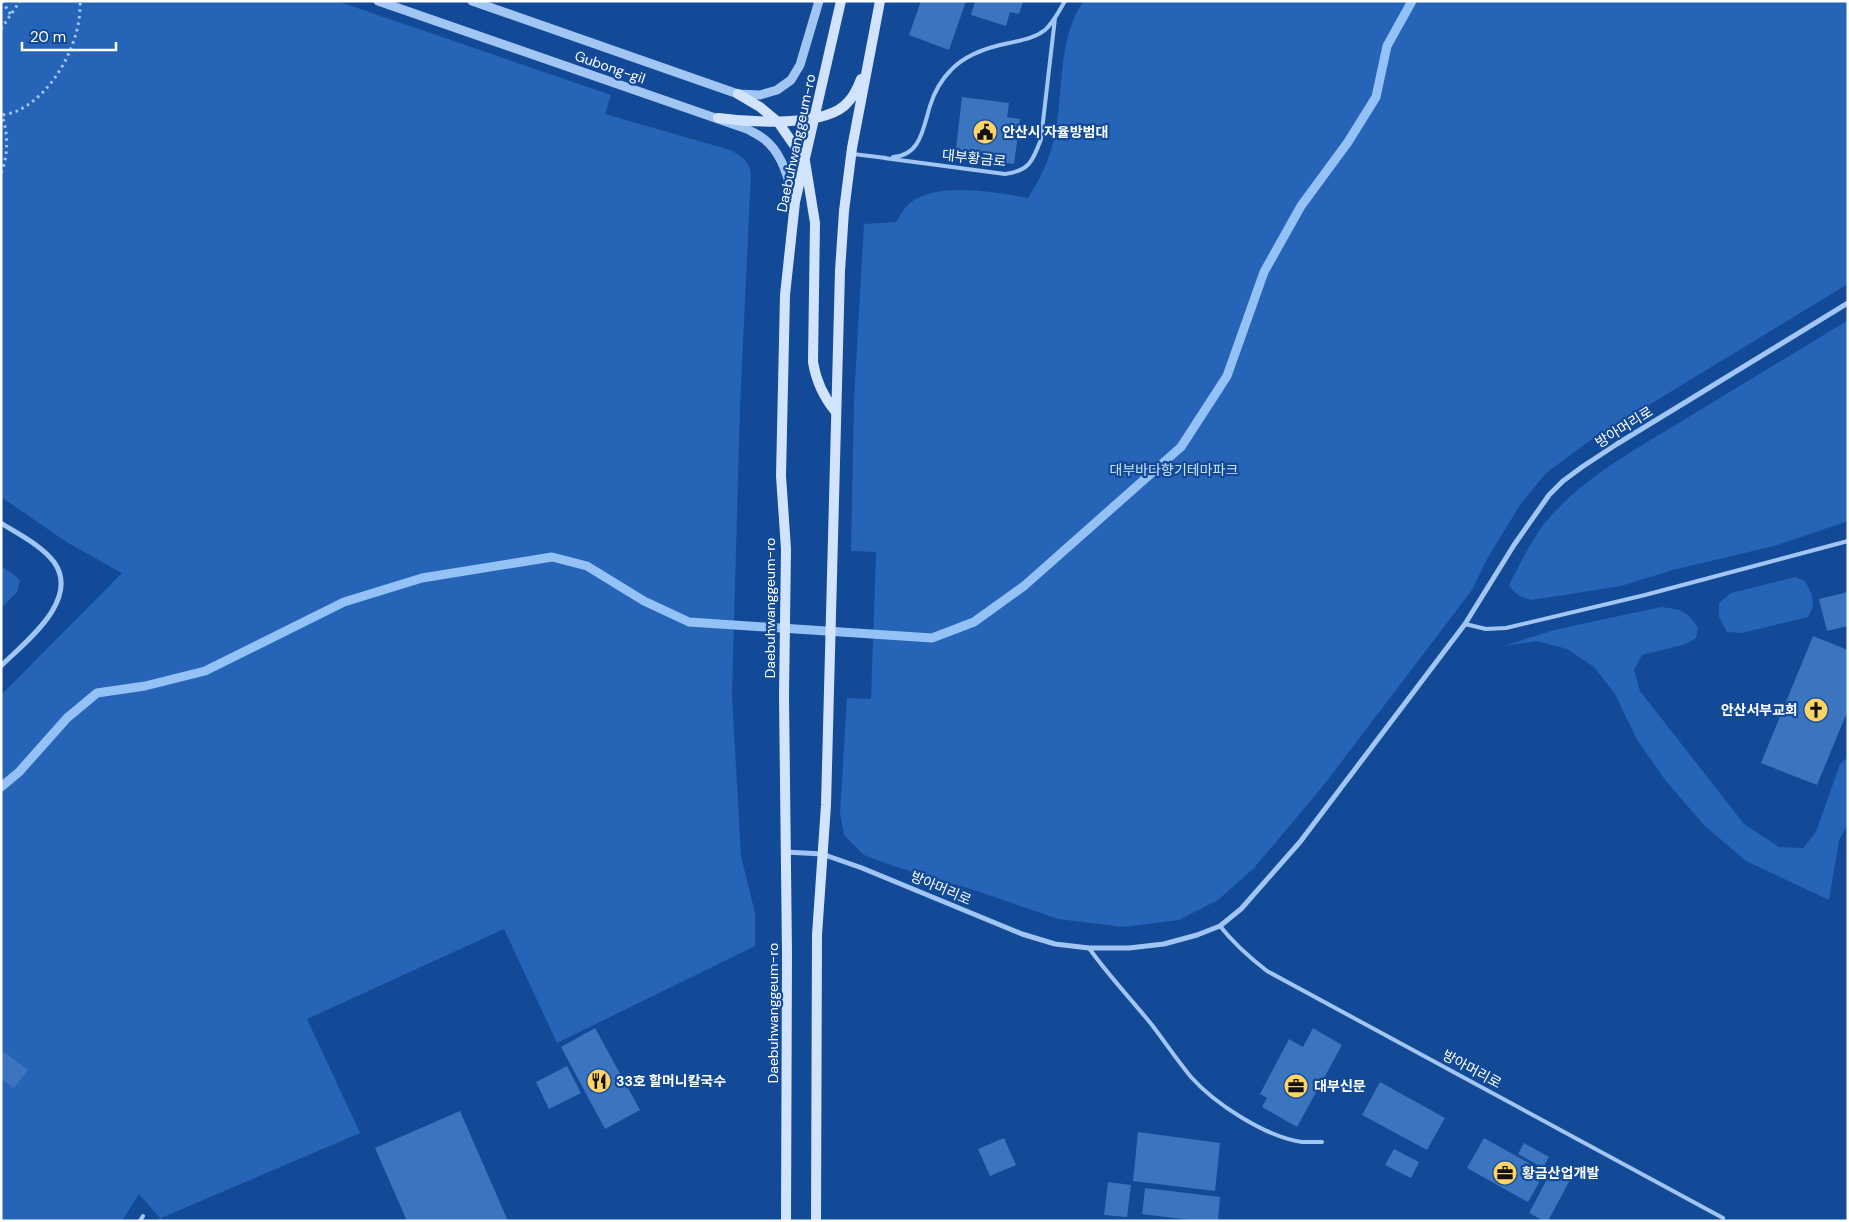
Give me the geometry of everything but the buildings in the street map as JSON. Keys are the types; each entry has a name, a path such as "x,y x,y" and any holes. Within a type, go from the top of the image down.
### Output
{"main road":[{"name":"Daebuhwanggeum-ro","path":"786,1221 787,972 784,696 786,549 781,476 785,296 795,202 842,1"},
{"path":"816,1221 818,935 826,805 840,271 844,211 851,154 880,1"},
{"path":"718,118 744,122 778,122 814,118 831,113 848,104 869,59"},
{"path":"738,94 760,107 778,122 805,161 815,223 813,362 821,391 835,411"}],"street":[{"name":"Gubong-gil","path":"378,1 747,129 764,139 778,154 795,202"},
{"name":"Gubong-gil","path":"472,1 738,94 760,95 777,90 791,80 800,65 819,1"},
{"name":"방아머리로","path":"785,852 822,854 862,868 1022,934 1055,944 1089,948 1129,948 1164,944 1197,935 1220,926 1241,909 1300,842 1464,624 1514,544 1549,495 1563,481 1582,466 1848,303"},
{"path":"1,523 43,550 54,562 60,577 61,593 55,608 41,626 1,666"}],"lane":[{"name":"대부황금로","path":"884,158 899,157 911,152 920,140 930,105 940,83 951,69 968,56 989,47 1033,38 1055,18 1064,1"},
{"name":"대부황금로","path":"851,154 1004,174 1017,173 1028,166 1035,156 1041,139 1055,18"},
{"path":"1464,624 1486,629 1506,628 1645,595 1848,542"},
{"name":"방아머리로","path":"1220,926 1233,943 1248,957 1268,971 1723,1218"},
{"path":"1089,948 1107,974 1151,1024 1193,1078 1219,1102 1245,1120 1278,1135 1302,1142 1322,1142"}],"path":[{"path":"2,1 11,15"},
{"path":"1,29 20,1"},
{"path":"1,172 4,167 7,141 2,114 17,111 30,103 56,76 67,58 73,42 80,1"}],"green space":[{"path":"1,1 337,1 611,95 605,114 730,150 744,159 751,173 740,407 732,695 741,856 755,913 755,946 557,1043 504,929 307,1019 360,1133 161,1218 162,1221 159,1221 160,1218 139,1194 122,1221 1,1221 1,695 122,573 68,543 1,497"},
{"name":"대부바다향기테마파크","path":"1084,1 1848,1 1848,284 1588,442 1546,473 1520,505 1487,559 1472,590 1323,786 1254,868 1218,900 1179,920 1123,927 1058,919 864,855 844,835 840,813 847,698 871,699 876,552 851,551 854,399 864,224 896,222 907,206 918,198 948,190 982,191 1028,198 1044,170 1052,148 1057,122 1065,49 1075,15"},
{"path":"1848,320 1848,521 1774,546 1673,570 1621,586 1532,600 1519,595 1509,585 1538,532 1564,502 1595,476"},
{"path":"1,566 20,581 17,592 1,608"},
{"path":"1795,577 1805,581 1811,595 1813,603 1808,617 1742,633 1727,632 1719,617 1719,603 1731,593"},
{"path":"1661,607 1678,610 1687,614 1698,628 1696,638 1686,644 1642,655 1634,670 1640,691 1744,824 1779,847 1803,848 1816,832 1840,764 1848,757 1848,824 1839,841 1829,900 1746,861 1704,825 1666,781 1637,740 1615,694 1594,667 1567,649 1537,641 1504,646 1554,630"}],"waterway":[{"path":"1,787 19,772 67,718 97,693 145,686 205,671 344,602 422,578 552,557 587,566 644,601 689,622 932,638 974,622 1024,586 1181,447 1227,376 1264,272 1301,206 1348,142 1376,97 1387,46 1412,1"}],"place":[{"name":"안산시 자율방범대","path":"985,132"},
{"name":"안산서부교회","path":"1816,710"},
{"name":"33호 할머니칼국수","path":"599,1081"},
{"name":"대부신문","path":"1296,1086"},
{"name":"황금산업개발","path":"1505,1173"}]}
